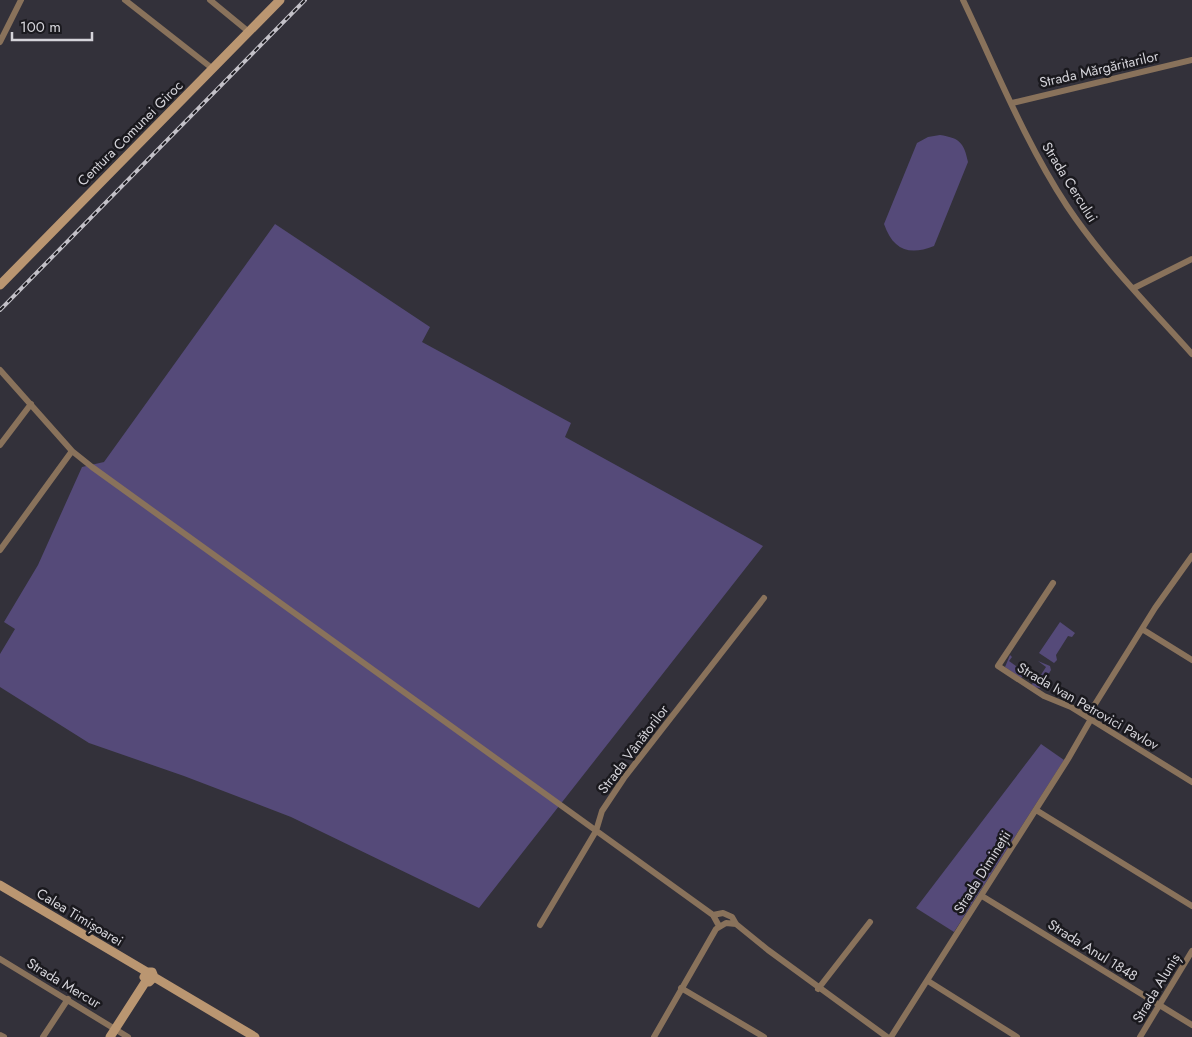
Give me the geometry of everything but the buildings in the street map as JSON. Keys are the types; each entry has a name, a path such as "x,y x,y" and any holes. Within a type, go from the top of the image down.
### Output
{"main road":[{"name":"Centura Comunei Giroc","path":"0,285 280,0"},
{"name":"Calea Timișoarei","path":"0,885 244,1037"},
{"name":"Calea Timișoarei","path":"0,891 255,1037"},
{"path":"112,1033 149,977"}],"street":[{"path":"0,42 21,0"},
{"path":"126,0 213,69"},
{"path":"210,0 249,32"},
{"name":"Strada Cercului","path":"962,0 1038,154 1068,207 1098,248 1192,354"},
{"name":"Strada Mărgăritarilor","path":"1012,102 1192,60"},
{"path":"1134,288 1192,259"},
{"path":"0,370 72,451 713,915 718,926"},
{"path":"0,444 31,404"},
{"path":"0,550 72,451"},
{"name":"Strada Dimineții","path":"891,1037 928,982 1036,810 1142,629 1192,556"},
{"name":"Strada Ivan Petrovici Pavlov","path":"1053,583 998,666 1044,696 1071,707 1192,782"},
{"name":"Strada Vânătorilor","path":"540,925 596,831 602,811 624,778 764,598"},
{"path":"1142,629 1192,660"},
{"path":"1036,810 1192,906"},
{"name":"Strada Anul 1848","path":"982,896 1192,1025"},
{"path":"713,915 728,915 736,924 818,989 887,1037"},
{"path":"818,989 870,922"},
{"path":"654,1037 680,988 690,975 718,926 726,923 736,924"},
{"name":"Strada Aluniș","path":"1140,1037 1192,951"},
{"name":"Strada Mercur","path":"0,960 68,999 112,1033 128,1037"},
{"path":"928,982 1018,1037"},
{"path":"680,988 764,1037"},
{"path":"43,1037 68,999"},
{"path":"0,1035 4,1037"}],"shaded area":[{"path":"940,135 960,142 965,150 968,162 934,246 917,250 903,248 892,240 884,224 917,143 928,137"},
{"path":"275,224 430,327 422,342 571,423 565,437 763,546 479,908 291,817 184,776 89,743 0,687 0,654 15,629 4,622 38,565 82,467 104,462"},
{"path":"1060,622 1075,633 1072,637 1068,636 1056,655 1057,660 1054,663 1039,653"},
{"path":"1010,655 1012,657 1009,661 1037,681 1046,667 1038,661 1050,666 1051,670 1040,688 1031,687 1033,682 1023,676 1021,678 1005,667"},
{"path":"1041,744 1064,760 954,932 916,908"}],"railway":[{"path":"0,310 305,0"}]}
